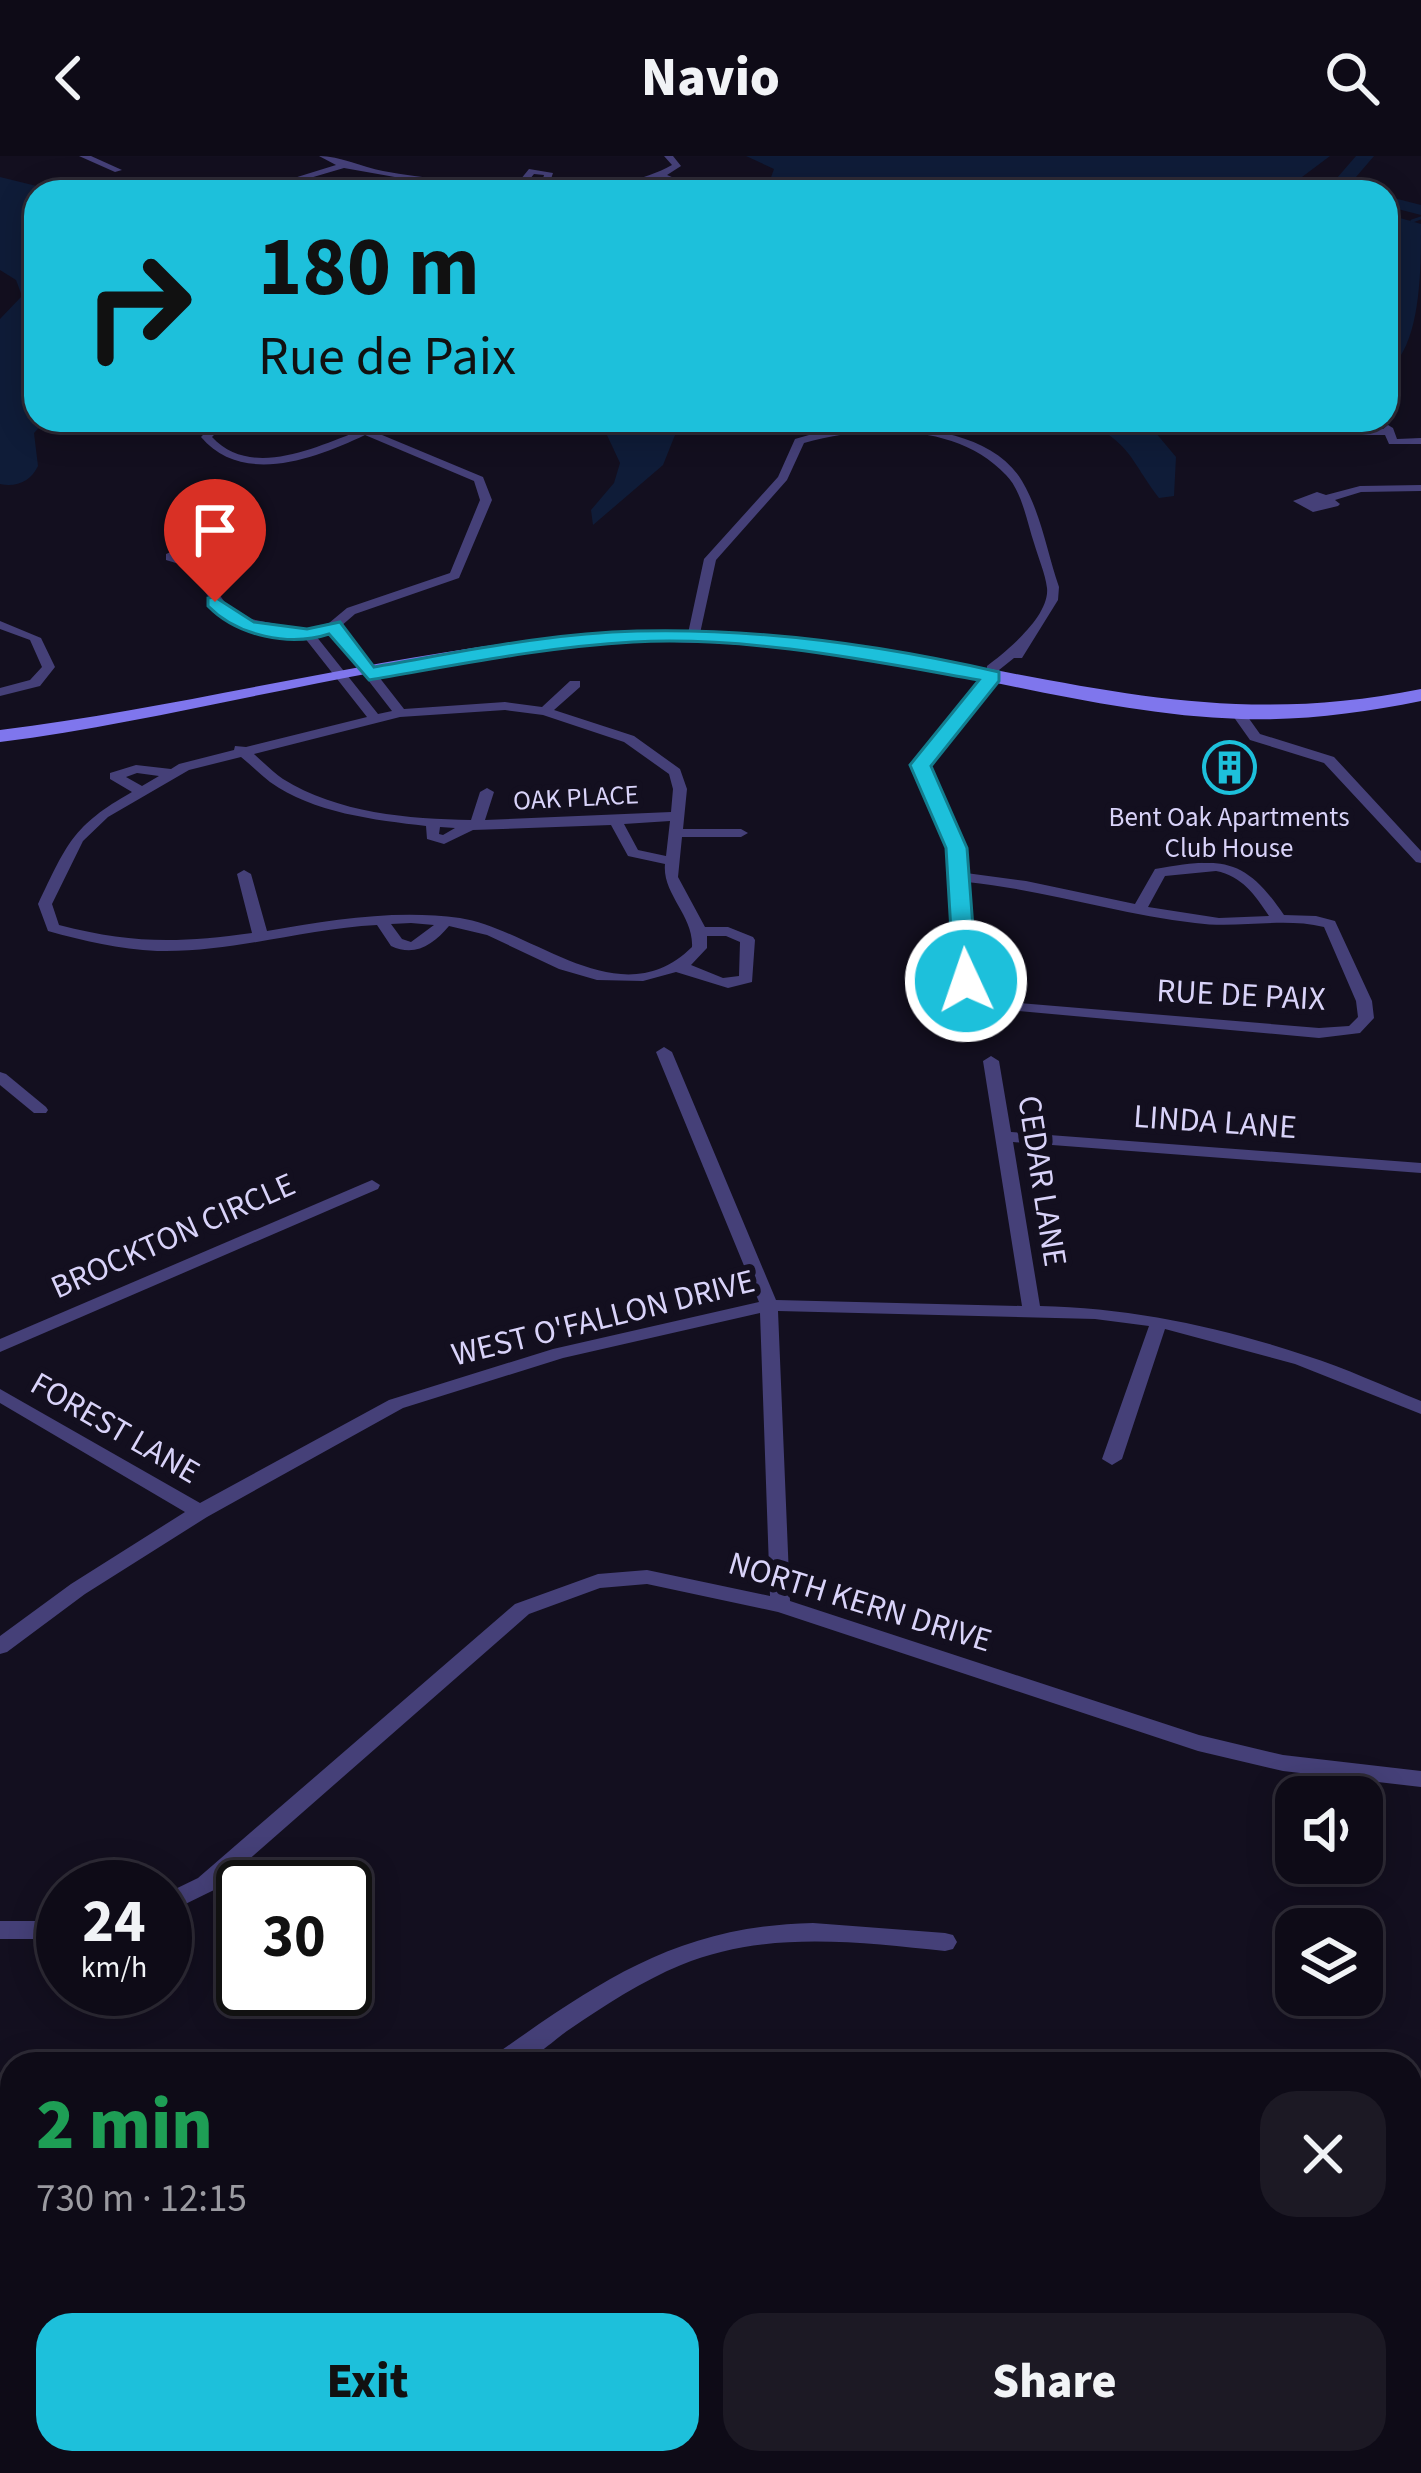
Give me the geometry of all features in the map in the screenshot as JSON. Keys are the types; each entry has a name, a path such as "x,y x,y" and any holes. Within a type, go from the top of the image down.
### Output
{"main road":[{"path":"0,736 96,725 545,644 700,638 817,645 1130,704 1240,716 1370,707 1421,695"}],"street":[{"path":"82,156 118,170"},
{"path":"323,156 340,166"},
{"path":"642,180 677,166 668,156"},
{"path":"293,180 340,166 480,180"},
{"path":"659,175 674,180"},
{"path":"211,432 206,437 212,448 239,458 288,458 360,434"},
{"path":"190,563 231,619 308,634 333,626 351,611 455,575 486,500 479,479 466,470 357,432"},
{"path":"700,638 710,559 783,478 799,441 832,432 951,435 1013,475 1053,587 1052,600 1005,672 992,676"},
{"path":"1390,432 1393,442 1421,441"},
{"path":"1328,498 1360,489 1421,488"},
{"path":"0,625 35,638 50,667 35,683 0,692"},
{"path":"333,626 400,713"},
{"path":"308,634 375,719"},
{"name":"RUE DE PAIX","path":"961,877 1016,881 1223,922 1277,916 1330,924 1364,1001 1366,1018 1354,1030 1319,1033 978,1004 966,981 961,877 946,818 921,776 921,765 992,676"},
{"path":"545,711 575,684"},
{"path":"478,706 545,711 628,739 665,761 680,789 671,877 700,932 699,948 680,967 649,976 581,972 502,934 445,922 383,923 147,947 90,942 53,928 45,904 77,839 140,790 171,773 240,749 400,713 478,706"},
{"path":"1240,716 1255,737 1329,760 1421,859"},
{"path":"1271,717 1279,744"},
{"name":"OAK PLACE","path":"240,749 262,775 292,793 434,824 432,836 444,840 473,825 679,816"},
{"path":"140,790 116,776 136,769 171,773"},
{"name":"OAK PLACE","path":"473,825 487,792"},
{"path":"615,820 633,853 671,861"},
{"path":"676,833 741,833"},
{"path":"1141,906 1160,872 1209,866 1239,869 1253,878 1277,916"},
{"path":"244,874 261,938"},
{"path":"383,923 389,936 412,949 426,945 445,922"},
{"path":"680,967 715,983 733,986 747,980 748,940 728,931 700,932"},
{"path":"664,1052 769,1306 780,1605"},
{"name":"CEDAR LANE","path":"991,1061 1033,1311"},
{"path":"0,1077 40,1110"},
{"name":"LINDA LANE","path":"1004,1136 1421,1168"},
{"name":"BROCKTON CIRCLE","path":"0,1346 372,1185"},
{"name":"WEST O'FALLON DRIVE","path":"0,1647 78,1589 200,1512 396,1404 560,1353 769,1306 1033,1311 1159,1322 1301,1360 1421,1408"},
{"path":"1112,1460 1159,1322"},
{"name":"FOREST LANE","path":"0,1395 200,1512"},
{"name":"NORTH KERN DRIVE","path":"192,1889 222,1871 522,1610 598,1581 646,1577 780,1605 1198,1743 1283,1762 1421,1779"},
{"path":"0,1930 36,1930"},
{"path":"520,2052 668,1960 733,1939 827,1931 944,1942"}],"water":[{"path":"746,156 1330,156 1303,180 770,180 774,169"},
{"path":"0,177 24,183 24,432 35,432 38,466 27,479 12,485 0,484 0,319 22,296 16,280 0,270"},
{"path":"1398,217 1421,224 1419,285 1406,345 1398,360"},
{"path":"606,432 676,432 663,465 593,525 591,510 614,483 620,463"},
{"path":"1104,432 1155,432 1176,457 1174,496 1159,498 1122,446"}],"waterway":[{"path":"1349,180 1346,178 1365,156"},
{"path":"1398,204 1421,210"},
{"path":"1412,221 1421,218"}],"place":[{"name":"Bent Oak Apartments Club House","path":"1229,767"}],"route":[{"path":"215,602 231,619 250,627 308,634 333,626 369,674 545,644 638,636 817,645 992,676 921,765 921,776 957,848 966,981"}]}
